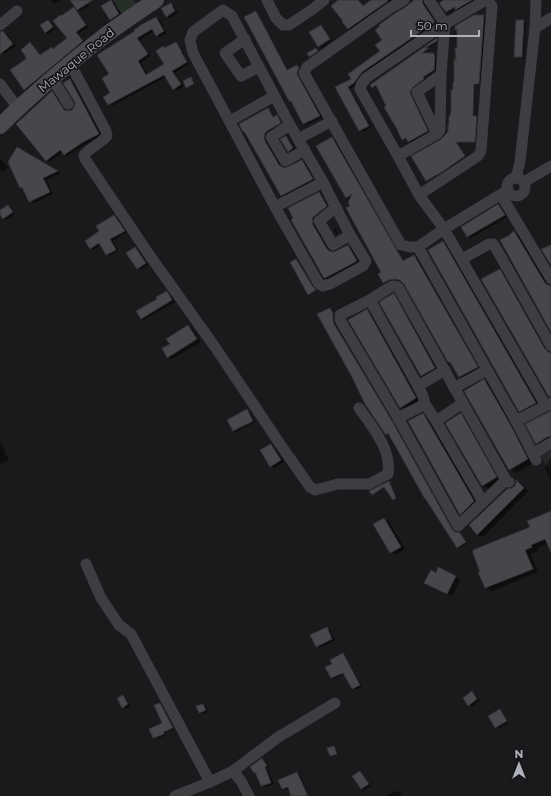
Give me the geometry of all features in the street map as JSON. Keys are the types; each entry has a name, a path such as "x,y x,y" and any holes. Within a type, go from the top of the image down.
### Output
{"main road":[{"name":"Mawaque Road","path":"0,126 18,108 70,63 104,36 156,0"}],"street":[{"path":"267,0 276,18 283,25 289,25 324,0"},
{"path":"404,0 390,8 307,67 304,73 401,245 418,247 504,192 509,182 513,178 520,180 551,166"},
{"path":"398,156 437,134 440,127 441,75 445,24 429,0"},
{"path":"504,192 515,196 521,195 525,188 520,180 520,162 535,28 536,0"},
{"path":"419,195 478,156 481,152 492,6 489,2 484,1 445,24 366,78 360,89 419,195 444,229 548,405 516,422"},
{"path":"223,10 232,16 245,39 274,96 323,182 350,235 366,261 363,266 330,284 323,286 319,284 275,207 193,53 190,40 193,32 223,10"},
{"path":"0,25 17,11"},
{"path":"535,28 551,18"},
{"path":"245,39 225,53 241,76 259,67"},
{"path":"70,63 106,131 107,136 84,155 85,159 280,444 310,487 315,490 338,484 369,484 388,474 389,467 381,442 359,408"},
{"path":"437,134 413,94 441,75"},
{"path":"52,78 68,104"},
{"path":"0,84 18,108"},
{"path":"230,121 274,96"},
{"path":"298,139 332,121"},
{"path":"290,125 271,137 285,161 305,150"},
{"path":"275,207 323,182"},
{"path":"504,192 551,279"},
{"path":"336,208 319,221 333,245 350,235"},
{"path":"462,259 489,244 493,244 551,346"},
{"path":"418,247 534,457 551,443"},
{"path":"392,286 398,287 445,370 507,481 458,526 398,418 340,320 340,315 370,300 392,286"},
{"path":"370,300 418,386 425,404 483,502"},
{"path":"418,386 445,370"},
{"path":"454,388 487,370"},
{"path":"436,421 463,403"},
{"path":"398,418 425,404"},
{"path":"86,564 101,598 119,625 131,634 210,782"},
{"path":"175,796 233,771 277,738 335,703"},
{"path":"233,771 241,781 249,796"}],"shaded area":[{"path":"113,0 134,0 138,6 123,16"},
{"path":"551,405 551,473 519,421"}],"building":[{"path":"70,0 93,0 77,10"},
{"path":"111,0 119,14 110,20 101,6"},
{"path":"338,0 358,0 363,6 371,0 388,1 348,29 331,6"},
{"path":"414,0 422,0 435,22 362,72 354,83 348,87 369,126 359,131 335,87 351,79 348,74 380,51 375,45 382,40 375,30 380,26 379,25"},
{"path":"444,0 472,0 455,10 455,7 446,12 439,3"},
{"path":"171,3 175,11 166,17 161,8"},
{"path":"74,7 86,25 76,32 83,41 24,90 10,70 26,59 21,50 30,42 40,55 52,47 53,49 67,38 53,21"},
{"path":"256,11 287,70 297,65 299,68 297,73 298,76 320,116 303,124 244,17"},
{"path":"474,15 484,15 479,84 474,84 473,116 477,116 475,142 456,142 465,156 426,181 411,156 440,140 448,132 449,116 451,111 451,90 453,90 454,82 454,58 456,61 455,48 457,48 457,29 455,30 455,26"},
{"path":"156,17 164,31 156,36 152,29 137,38 148,54 138,61 146,75 164,64 156,51 163,46 164,48 176,42 187,62 172,71 181,84 173,90 164,75 108,105 103,97 110,93 102,78 109,74 97,55 135,31 134,30 141,25"},
{"path":"48,20 53,27 45,33 40,25"},
{"path":"516,20 524,20 522,57 514,57"},
{"path":"321,25 330,39 318,47 309,32"},
{"path":"3,31 13,44 0,54 0,32"},
{"path":"437,38 437,41 425,48 429,48 422,53 433,53 435,56 434,70 423,77 424,79 413,87 410,92 428,131 408,142 406,138 402,140 384,107 386,106 376,85 372,88 370,85"},
{"path":"316,48 318,51 309,57 307,53"},
{"path":"191,77 194,84 186,88 183,81"},
{"path":"70,79 99,134 83,142 64,155 60,150 46,161 16,124 52,91 64,110 72,110 75,103 63,83"},
{"path":"268,108 273,117 277,115 281,123 267,131 264,137 279,165 285,168 302,160 313,179 281,196 239,124"},
{"path":"286,136 293,148 288,152 280,139"},
{"path":"332,137 403,261 414,255 478,367 459,377 450,362 448,362 404,284 400,280 395,279 383,283 378,274 381,272 346,208 350,206 348,203 352,194 346,198 316,146"},
{"path":"17,147 58,171 43,178 50,192 29,202 22,187 20,188 8,162"},
{"path":"319,192 327,206 312,218 313,225 329,251 333,252 348,245 357,261 324,278 291,220 293,218 288,208"},
{"path":"498,204 505,215 467,237 461,227"},
{"path":"8,205 13,212 3,219 0,215 0,210"},
{"path":"114,215 125,231 110,239 116,250 106,255 99,243 90,249 85,241 99,231 96,226"},
{"path":"514,231 545,283 551,286 551,332 500,240 510,235"},
{"path":"443,241 536,403 519,412 428,250"},
{"path":"551,245 551,265 541,249"},
{"path":"135,247 146,263 137,269 126,253"},
{"path":"296,259 316,290 308,295 290,262"},
{"path":"500,269 545,349 551,353 551,396 549,397 481,279"},
{"path":"167,291 172,300 141,319 136,311 157,299 156,297"},
{"path":"394,293 435,368 421,376 379,302"},
{"path":"330,308 333,313 334,324 392,421 452,529 455,532 460,533 466,542 457,548 425,499 388,433 386,435 365,404 352,377 317,314"},
{"path":"367,309 416,398 400,408 348,320"},
{"path":"188,325 197,339 167,358 162,348 170,344 166,339"},
{"path":"484,379 528,459 509,470 464,391"},
{"path":"247,409 253,421 233,431 227,420"},
{"path":"551,411 551,436 536,444 525,424"},
{"path":"423,413 474,501 460,515 408,421"},
{"path":"461,413 497,477 482,486 445,423"},
{"path":"271,444 281,460 270,467 260,450"},
{"path":"516,480 524,488 477,535 469,525 507,489 515,486"},
{"path":"389,481 396,498 393,500 384,487 372,495 369,491"},
{"path":"551,511 551,552 545,539 531,545 532,547 525,550 533,569 485,588 478,572 480,572 473,550 530,527 527,521"},
{"path":"384,518 401,547 390,553 373,524"},
{"path":"438,567 456,576 447,594 424,583 431,570 436,573"},
{"path":"327,627 332,639 316,647 310,635"},
{"path":"343,653 360,685 352,689 343,673 331,678 325,667 332,664 330,660"},
{"path":"472,691 477,699 468,706 463,698"},
{"path":"123,695 128,704 122,708 117,698"},
{"path":"160,703 173,728 163,732 164,734 153,738 149,729 162,723 154,705"},
{"path":"203,704 206,710 199,713 196,706"},
{"path":"500,709 507,721 495,728 488,716"},
{"path":"334,746 337,754 330,756 327,748"},
{"path":"262,758 267,766 265,767 271,783 261,786 255,772 254,773 250,767"},
{"path":"360,771 369,784 361,789 352,776"},
{"path":"297,772 308,796 291,796 288,787 282,789 278,780"}]}
